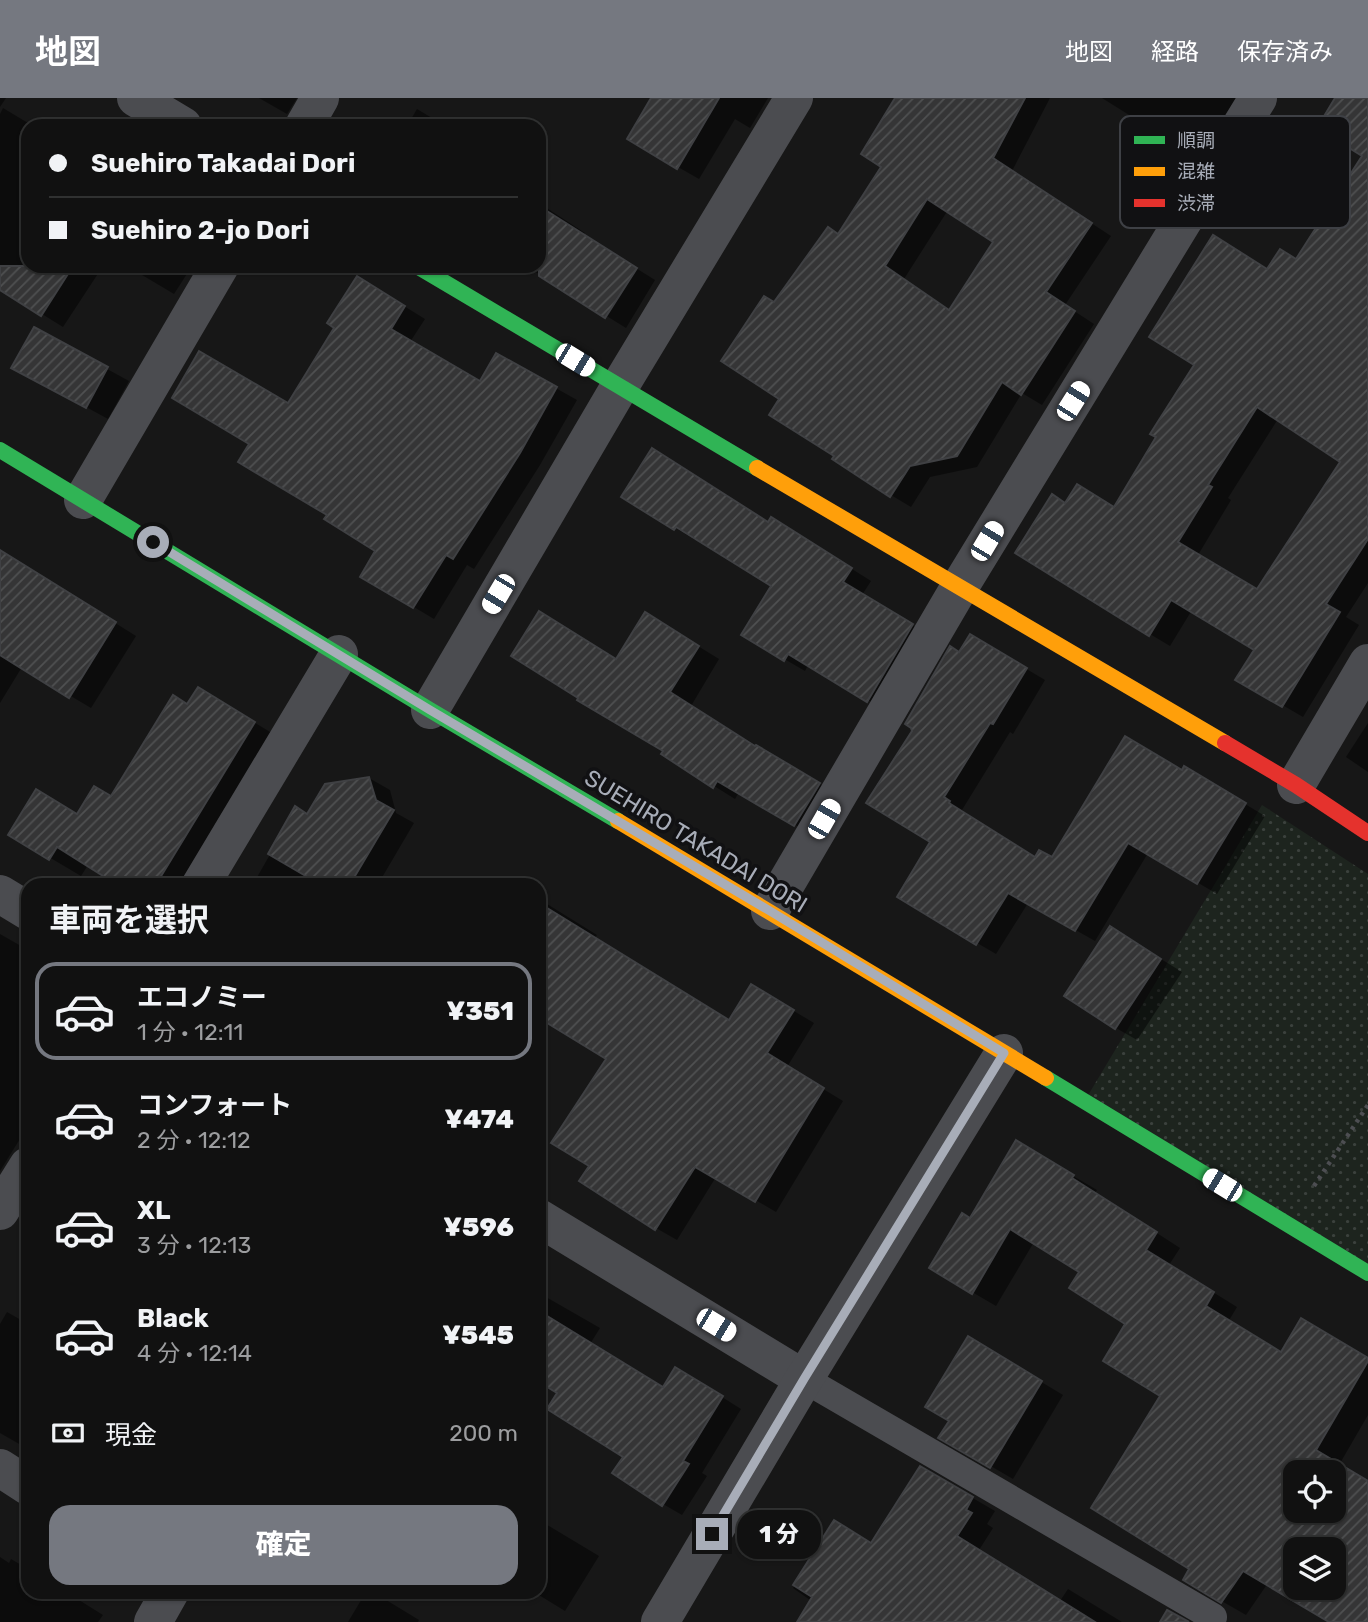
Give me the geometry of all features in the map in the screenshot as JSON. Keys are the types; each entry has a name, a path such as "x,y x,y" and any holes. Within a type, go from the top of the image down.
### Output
{"street":[{"path":"136,98 171,119"},
{"path":"308,119 320,98"},
{"path":"430,710 793,98"},
{"path":"1247,116 1258,98"},
{"path":"770,911 959,588 1179,228"},
{"path":"83,500 216,273"},
{"path":"429,273 1296,785 1368,834"},
{"name":"SUEHIRO TAKADAI DORI","path":"0,450 1368,1273"},
{"path":"205,878 338,654"},
{"path":"1296,785 1368,663"},
{"path":"0,894 21,907"},
{"path":"660,1622 804,1379 1004,1053"},
{"path":"0,1211 21,1177"},
{"path":"546,1222 804,1379"},
{"path":"0,1468 21,1482"},
{"path":"153,1622 166,1599"}],"lane":[{"path":"804,1379 1213,1617"}],"path":[{"path":"1288,1225 1368,1105"}],"shaded area":[{"path":"1262,805 1368,874 1368,1273 1084,1102"}],"building":[{"path":"651,98 719,98 677,169 627,139"},
{"path":"895,98 1025,98 993,158 1092,223 1046,292 1075,311 1021,395 1002,382 957,456 910,466 890,497 832,459 834,456 769,415 779,399 721,361 764,296 774,302 828,227 838,234 881,167 861,154","holes":["927,199 993,242 949,310 885,266"]},
{"path":"1335,98 1368,98 1368,539 1326,604 1340,612 1282,707 1235,680 1254,650 1171,600 1149,636 1015,553 1052,494 1065,503 1077,484 1114,507 1156,437 1150,434 1194,365 1149,337 1213,235 1267,269 1280,249 1296,259 1316,228 1350,228 1350,175 1362,156 1350,149 1350,116 1324,116","holes":["1257,407 1340,462 1257,589 1178,542 1212,487 1208,485"]},
{"path":"546,210 637,268 605,318 539,276 539,273 546,273"},
{"path":"0,266 21,266 21,273 69,273 41,316 0,290"},
{"path":"357,276 405,306 391,329 480,381 496,353 557,387 520,453 453,559 446,555 413,608 360,577 375,551 324,519 327,515 238,462 249,444 172,398 199,351 288,403 334,328 327,323"},
{"path":"34,327 108,367 86,408 11,368"},
{"path":"652,448 768,522 771,517 852,568 843,582 913,624 867,702 788,654 784,661 741,635 771,586 676,527 674,530 621,497"},
{"path":"0,550 116,622 69,698 0,655"},
{"path":"539,611 616,659 645,612 699,646 670,692 820,783 794,826 717,781 713,788 661,754 663,751 577,700 578,698 511,656"},
{"path":"970,634 1027,668 944,797 949,803 1035,857 1039,850 1052,857 1125,736 1182,770 1184,766 1246,803 1197,884 1128,843 1075,931 1008,893 976,945 897,897 930,842 866,803 912,731 905,724 950,646 959,652"},
{"path":"198,687 255,722 160,878 106,878 57,847 49,860 8,835 36,789 77,814 94,786 111,796 173,695 187,704"},
{"path":"369,777 376,800 394,810 354,878 309,878 268,854 295,806 307,814 325,784"},
{"path":"546,907 729,1020 751,984 794,1010 767,1053 824,1088 755,1202 695,1167 655,1230 579,1181 589,1166 551,1143 606,1059 546,1022"},
{"path":"1110,926 1161,959 1115,1029 1064,996"},
{"path":"1016,1140 1074,1175 1072,1178 1157,1232 1146,1250 1214,1292 1206,1306 1281,1352 1301,1318 1368,1358 1316,1450 1333,1460 1283,1460 1283,1523 1346,1523 1346,1468 1368,1481 1368,1622 1329,1622 1292,1600 1346,1600 1346,1537 1283,1537 1283,1595 1243,1571 1221,1603 1183,1580 1189,1569 1091,1508 1160,1396 1103,1361 1125,1324 1069,1288 1079,1272 1010,1229 972,1294 929,1268 962,1213 970,1218"},
{"path":"546,1315 663,1387 675,1367 723,1396 683,1461 689,1464 662,1506 612,1473 623,1457 547,1409 557,1393 546,1386"},
{"path":"968,1336 1042,1381 990,1468 938,1438 949,1421 925,1407"},
{"path":"920,1466 973,1497 966,1510 972,1513 957,1536 1095,1622 797,1622 812,1597 793,1585 834,1520 871,1543"},
{"path":"1167,1610 1189,1622 1160,1622"}],"traffic: fast":[{"path":"429,273 757,468"},
{"path":"0,450 618,821"},
{"path":"1046,1078 1368,1273"}],"traffic: slow":[{"path":"757,468 1225,743"},
{"path":"618,821 1046,1078"}],"traffic: jam":[{"path":"1225,743 1296,785 1368,833"}],"route":[{"path":"153,542 1004,1053 712,1534"}]}
